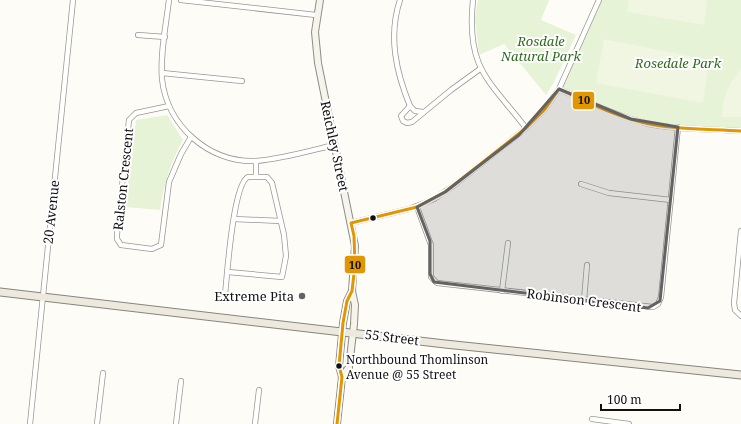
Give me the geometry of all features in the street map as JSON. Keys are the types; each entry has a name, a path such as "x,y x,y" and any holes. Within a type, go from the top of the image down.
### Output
{"main road":[{"name":"55 Street","path":"0,292 741,376"}],"street":[{"name":"20 Avenue","path":"30,424 73,0"},
{"path":"169,0 162,73 164,88 169,106 179,123 191,137 220,155 256,161 334,145"},
{"path":"182,0 316,14"},
{"name":"Reichley Street","path":"320,0 316,14 315,42 317,57 351,223 355,256 352,291 355,305 353,332 348,367 342,378"},
{"path":"400,0 394,32 394,50 398,69 410,106 415,111 423,112"},
{"path":"473,0 471,33 475,55 480,69 526,128"},
{"path":"351,223 417,207 445,192 526,128 545,109 559,89 597,1"},
{"path":"138,35 165,37"},
{"path":"410,106 401,116 405,122 412,122 480,69"},
{"path":"162,73 242,82"},
{"path":"559,89 631,119 650,124 741,131"},
{"name":"Ralston Crescent","path":"169,106 136,113 129,120 117,234 117,239 121,245 152,249 161,245 169,182 178,160 191,137"},
{"name":"Robinson Crescent","path":"417,207 430,241 430,274 434,282 440,284 648,308 658,304 661,297 678,127"},
{"path":"256,161 256,176"},
{"path":"225,295 237,199 246,178 265,176 271,181 284,235 286,256 282,278 228,272"},
{"path":"581,184 609,193 671,200"},
{"path":"234,219 280,221"},
{"path":"741,231 734,303 735,310 741,316"},
{"path":"502,291 508,243"},
{"path":"584,300 587,265"},
{"name":"Reichley Street","path":"342,378 339,366 342,330 347,301 352,291"},
{"path":"97,424 103,373"},
{"path":"337,424 342,378"},
{"path":"176,424 181,381"},
{"path":"256,424 259,390"},
{"path":"592,419 629,424"}],"highlighted area":[{"path":"559,89 631,119 678,127 660,301 648,308 434,282 430,274 430,241 417,207 445,192 519,135"}],"green space":[{"name":"Rosdale Natural Park","path":"478,0 549,0 541,20 576,35 554,82 546,95 504,44 479,55 475,18"},
{"name":"Rosedale Park","path":"599,0 741,0 741,131 657,125 640,122 559,89"},
{"path":"629,0 707,0 704,25 627,12"},
{"path":"604,39 709,60 703,103 596,83"},
{"path":"741,69 741,117 722,117 727,91"},
{"path":"167,115 183,140 174,157 168,174 160,210 125,207 136,120"}],"transit line":[{"name":"10","path":"337,424 342,377 339,366 343,323 347,301 352,291 355,265 354,236 351,223 417,207 445,192 526,128 545,109 559,89 626,118 650,124 696,129 741,131"}],"place":[{"name":"Extreme Pita","path":"302,296"},
{"name":"Northbound Thomlinson Avenue @ 55 Street","path":"339,366"}]}
